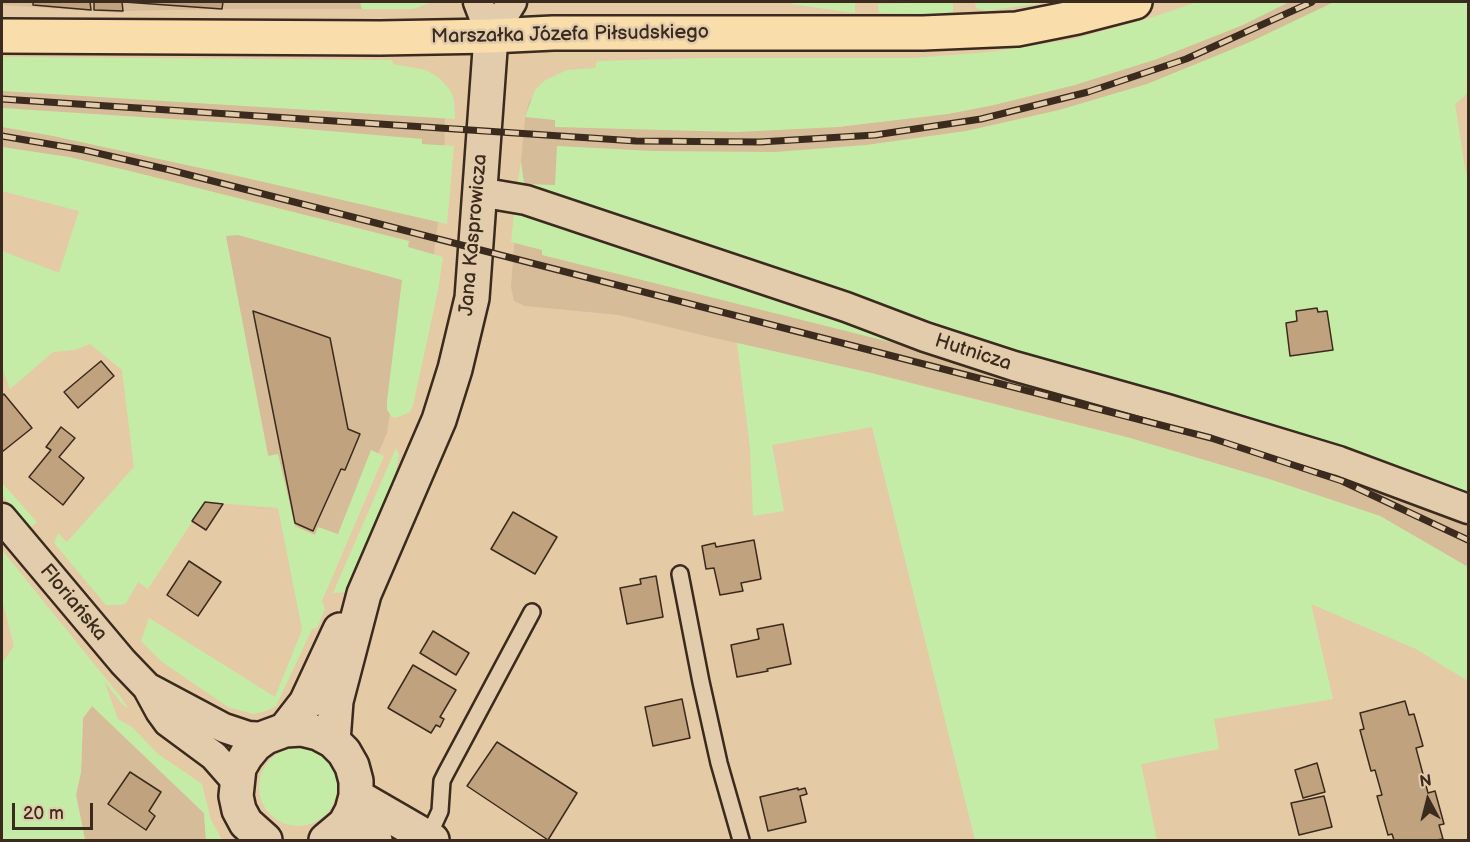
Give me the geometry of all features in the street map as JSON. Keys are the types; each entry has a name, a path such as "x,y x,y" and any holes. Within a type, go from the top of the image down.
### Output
{"main road":[{"name":"Marszałka Józefa Piłsudskiego","path":"2,36 491,36 553,33 850,34 969,31 1017,28 1077,17 1135,2"},
{"name":"Jana Kasprowicza","path":"333,741 336,701 364,594 439,420 455,369 472,298 491,36"},
{"name":"Jana Kasprowicza","path":"236,781 239,768 255,745 276,734 306,703 338,634 364,594"},
{"path":"276,734 302,729 318,733 333,741 344,752 352,766 356,781 356,796 352,811 345,824 331,838"},
{"path":"236,781 239,810 246,823 265,840"},
{"path":"356,796 430,839"},
{"path":"331,838 355,835 375,840"}],"street":[{"name":"Jana Kasprowicza","path":"478,2 491,36"},
{"name":"Jana Kasprowicza","path":"491,36 512,2"},
{"name":"Hutnicza","path":"480,192 526,200 835,303 925,337 1014,366 1339,461 1468,509"},
{"name":"Floriańska","path":"2,518 123,662 147,687 168,723 213,756 236,781"},
{"name":"Floriańska","path":"147,687 224,728 249,736 276,734"}],"lane":[{"path":"680,574 701,681 741,840"},
{"path":"430,839 440,811 442,781 532,612"}],"shaded area":[{"path":"2,2 418,2 361,6 362,9 222,9 123,11 123,13 2,5"},
{"path":"1253,2 1375,2 925,170 806,184 567,186 524,184 521,162 525,117 529,102 537,92 1007,69"},
{"path":"2,71 445,110 444,174 432,269 2,164"},
{"path":"531,216 1468,517 1468,567 1380,516 1272,480 1130,438 871,373 619,315 525,306 514,301 511,287 515,234"},
{"path":"224,228 411,279 387,433 302,630"},
{"path":"92,706 204,813 206,840 85,840 76,795 81,772 83,718"}],"green space":[{"path":"360,2 432,2 413,9 362,9"},
{"path":"793,2 855,3 855,13 791,4"},
{"path":"953,2 953,12 930,14 879,13 878,4"},
{"path":"975,2 1049,2 986,11 976,8"},
{"path":"1197,2 1289,2 1243,25 1157,59 1075,85 948,114 838,127 737,132 555,127 555,120 525,117 535,90 544,81 567,70 595,68 597,61 702,58 913,58 990,52 1074,39"},
{"path":"1334,2 1468,2 1468,93 1455,104 1468,181 1468,503 517,187 521,162 524,184 555,185 557,146 654,151 775,152 866,145 966,131 1059,110 1147,84 1250,42","holes":["1296,311 1327,311 1333,350 1291,356 1286,323 1297,321"]},
{"path":"2,57 392,60 393,64 426,70 439,78 450,90 454,100 455,119 2,91"},
{"path":"2,108 248,124 422,139 422,144 454,146 447,224 242,177 2,127"},
{"path":"2,147 69,157 130,171 409,241 408,247 443,257 413,405 410,412 396,418 392,417 387,410 387,401 402,280 238,235 226,236 268,456 278,454 295,526 315,535 318,527 338,534 371,450 384,456 322,601 325,609 317,628 312,629 276,706 266,711 253,714 228,707 161,661 141,641 149,618 275,697 302,630 278,508 205,502 148,589 138,582 126,603 120,605 106,605 54,543 58,533 67,542 134,467 122,370 90,344 75,350 53,352 10,389 2,368 2,251 59,273 79,211 2,191"},
{"path":"517,210 1034,378 542,255 542,250 511,242 514,214"},
{"path":"737,343 871,373 1130,438 1272,480 1380,516 1468,567 1468,681 1416,649 1311,604 1333,699 1214,719 1219,749 1141,764 1157,840 975,840 872,427 772,445 784,511 753,516 750,448"},
{"path":"396,448 399,454 396,471 375,529 347,592 333,593"},
{"path":"2,483 37,522 30,528 2,495"},
{"path":"2,550 120,696 128,708 104,681 118,719 132,727 158,754 202,784 211,820 222,840 206,840 204,813 92,706 83,718 81,772 76,795 85,840 2,840 2,663 14,646 2,600"},
{"path":"298,748 313,751 325,760 334,772 337,787 334,802 325,814 313,823 298,826 283,823 271,814 262,802 259,787 262,772 271,760 283,751"}],"building":[{"path":"33,2 90,2 91,10 33,5"},
{"path":"94,2 122,2 123,11 94,10"},
{"path":"124,2 223,2 222,9"},
{"path":"1317,308 1318,312 1327,311 1333,350 1290,356 1286,323 1297,321 1296,311"},
{"path":"253,311 330,338 348,429 360,434 345,470 341,469 313,531 295,523"},
{"path":"101,361 114,376 78,408 64,392"},
{"path":"4,394 32,428 2,452 2,396"},
{"path":"61,427 75,438 59,457 84,478 63,505 29,477 51,450 46,447"},
{"path":"205,502 223,504 206,530 192,521"},
{"path":"513,512 557,537 535,574 491,549"},
{"path":"754,540 761,579 741,583 743,591 720,595 714,568 706,569 702,546 715,543 716,547"},
{"path":"189,561 221,582 198,616 167,595"},
{"path":"656,576 663,617 627,624 620,588 641,584 640,579"},
{"path":"783,624 791,664 737,677 731,645 759,639 757,629"},
{"path":"433,631 469,653 456,675 420,653"},
{"path":"413,665 456,690 440,717 444,719 440,727 436,725 431,733 388,708"},
{"path":"682,699 690,738 653,746 645,707"},
{"path":"1405,701 1409,715 1414,714 1423,746 1416,748 1428,793 1435,791 1444,824 1439,825 1443,839 1394,840 1392,834 1388,835 1377,796 1382,795 1375,770 1371,771 1360,730 1364,729 1360,713"},
{"path":"497,742 577,793 548,840 467,786"},
{"path":"1317,763 1325,792 1303,798 1295,770"},
{"path":"130,772 161,792 149,811 155,816 146,830 108,804"},
{"path":"798,788 798,790 805,788 807,794 800,796 806,822 768,831 760,797"},
{"path":"1324,796 1332,827 1299,835 1291,803"}],"railway":[{"path":"2,99 636,141 760,142 875,135 981,119 1088,92 1186,59 1312,2"},
{"path":"2,136 84,150 170,170 1211,438 1342,481 1468,540"}]}
